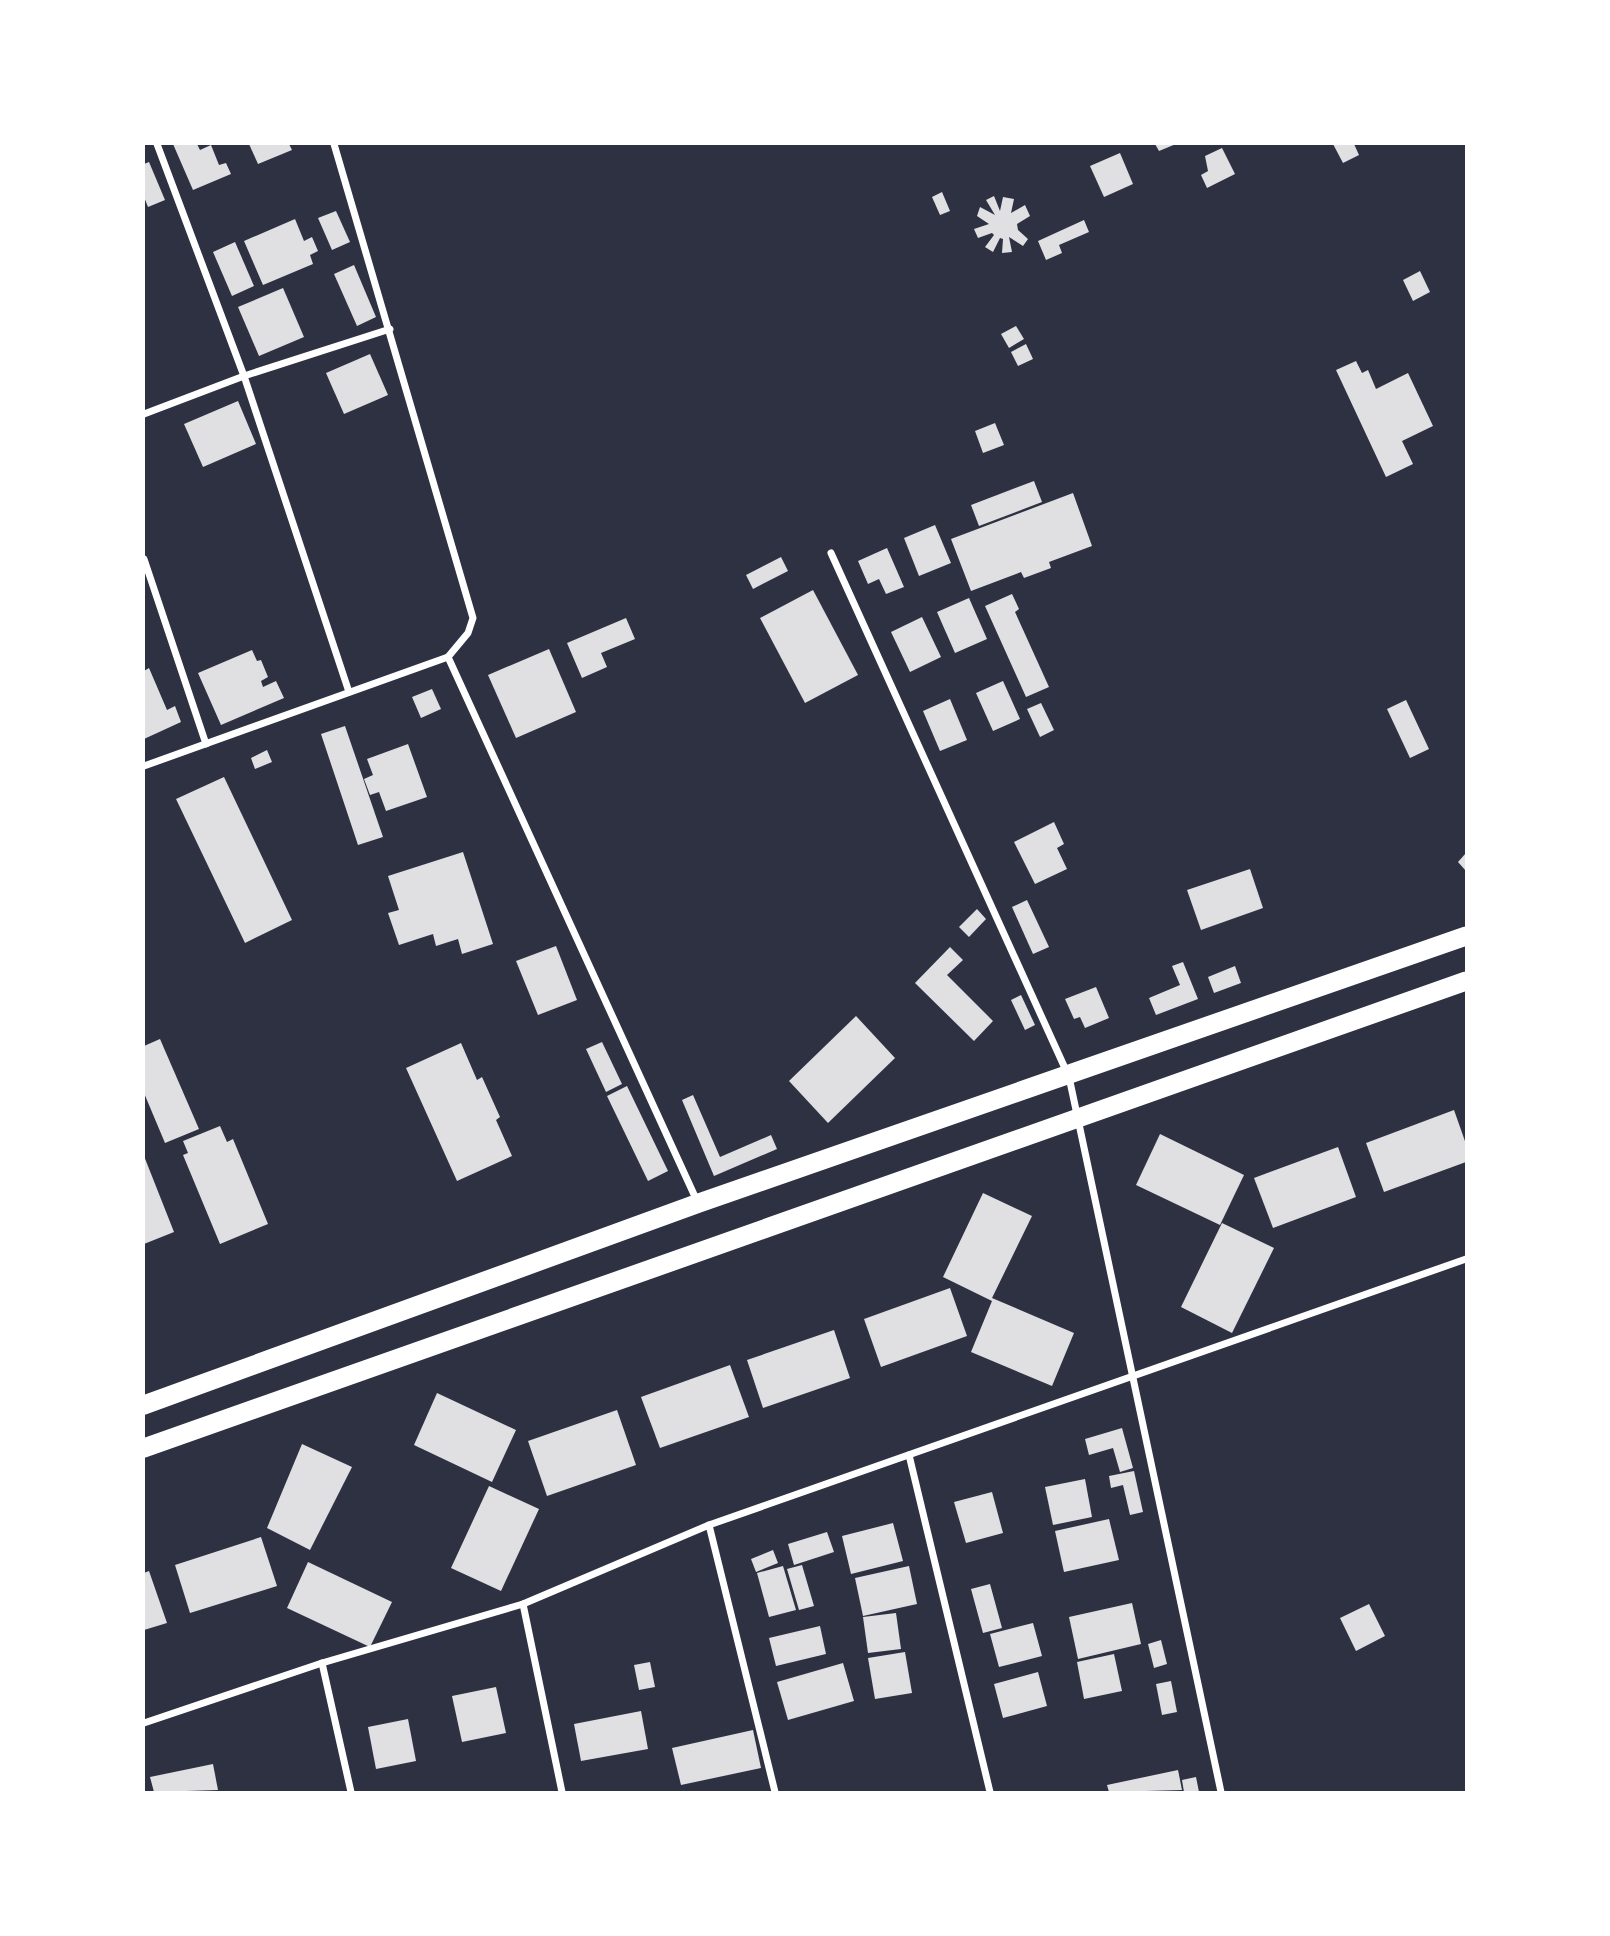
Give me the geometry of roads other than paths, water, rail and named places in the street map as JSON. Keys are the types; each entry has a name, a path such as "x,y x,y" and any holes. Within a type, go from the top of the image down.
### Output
{"highway":[{"path":"144,1405 699,1203 1069,1077 1466,936"},
{"path":"144,1448 1466,981"}],"street":[{"path":"157,144 244,376 349,692"},
{"path":"144,766 448,657 467,634 473,618 334,144"},
{"path":"144,414 244,376 390,329"},
{"path":"831,553 1069,1077 1221,1793"},
{"path":"144,559 205,744"},
{"path":"448,657 699,1203"},
{"path":"144,1723 322,1663 523,1604 709,1525 1466,1259"},
{"path":"909,1455 990,1793"},
{"path":"709,1525 775,1793"},
{"path":"523,1604 562,1793"},
{"path":"322,1663 351,1793"}]}
